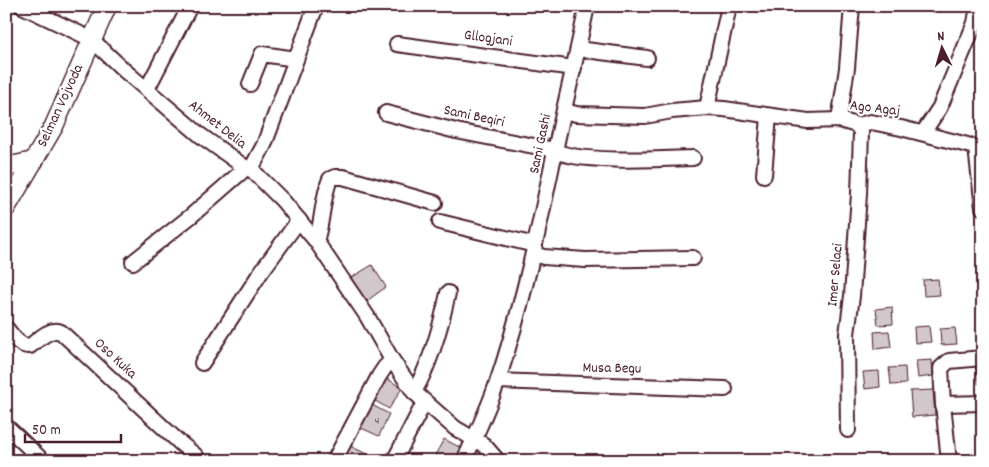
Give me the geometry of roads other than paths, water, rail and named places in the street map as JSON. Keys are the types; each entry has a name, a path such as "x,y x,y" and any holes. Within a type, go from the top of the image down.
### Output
{"main road":[{"name":"Selman Vojvoda","path":"8,205 66,101 91,39 107,6"},
{"path":"6,167 34,161"},
{"path":"6,183 10,192 8,205"}],"street":[{"name":"Ahmet Delia","path":"22,6 91,39 125,71 200,135 249,169 283,201 316,241 414,392 454,428 484,445 498,461"},
{"path":"147,89 190,6"},
{"path":"133,262 249,169 264,145 316,6"},
{"name":"Sami Gashi","path":"464,461 498,381 534,249 544,212 555,150 587,6"},
{"path":"707,108 729,6"},
{"path":"839,120 847,68 852,6"},
{"path":"923,134 940,107 975,23 978,6"},
{"name":"Gllogjani","path":"397,44 574,68"},
{"path":"578,49 647,58"},
{"path":"250,84 262,54 296,59"},
{"name":"Ago Agaj","path":"564,111 576,114 644,116 672,111 707,108 724,109 808,121 839,120 857,125 871,122 923,134 979,149 983,208"},
{"name":"Sami Beqiri","path":"386,113 456,130 555,150 569,156 627,159 693,158"},
{"path":"764,175 768,116"},
{"name":"Imer Selaci","path":"848,430 846,334 852,296 859,194 861,132 857,125"},
{"path":"316,241 327,186 330,179 335,177 343,177 436,203"},
{"path":"202,363 261,272 299,220"},
{"path":"440,222 534,249 559,259 693,258"},
{"path":"414,392 420,382 433,347 443,317 448,293"},
{"name":"Oso Kuka","path":"6,328 25,347 30,346 52,331 57,330 61,332 196,456"},
{"path":"949,461 940,374 941,368 944,364 956,360 983,358"},
{"path":"334,461 379,376 392,360"},
{"name":"Musa Begu","path":"498,381 725,389"},
{"path":"394,461 424,403"},
{"path":"943,404 983,403"},
{"path":"6,426 43,461"}]}
